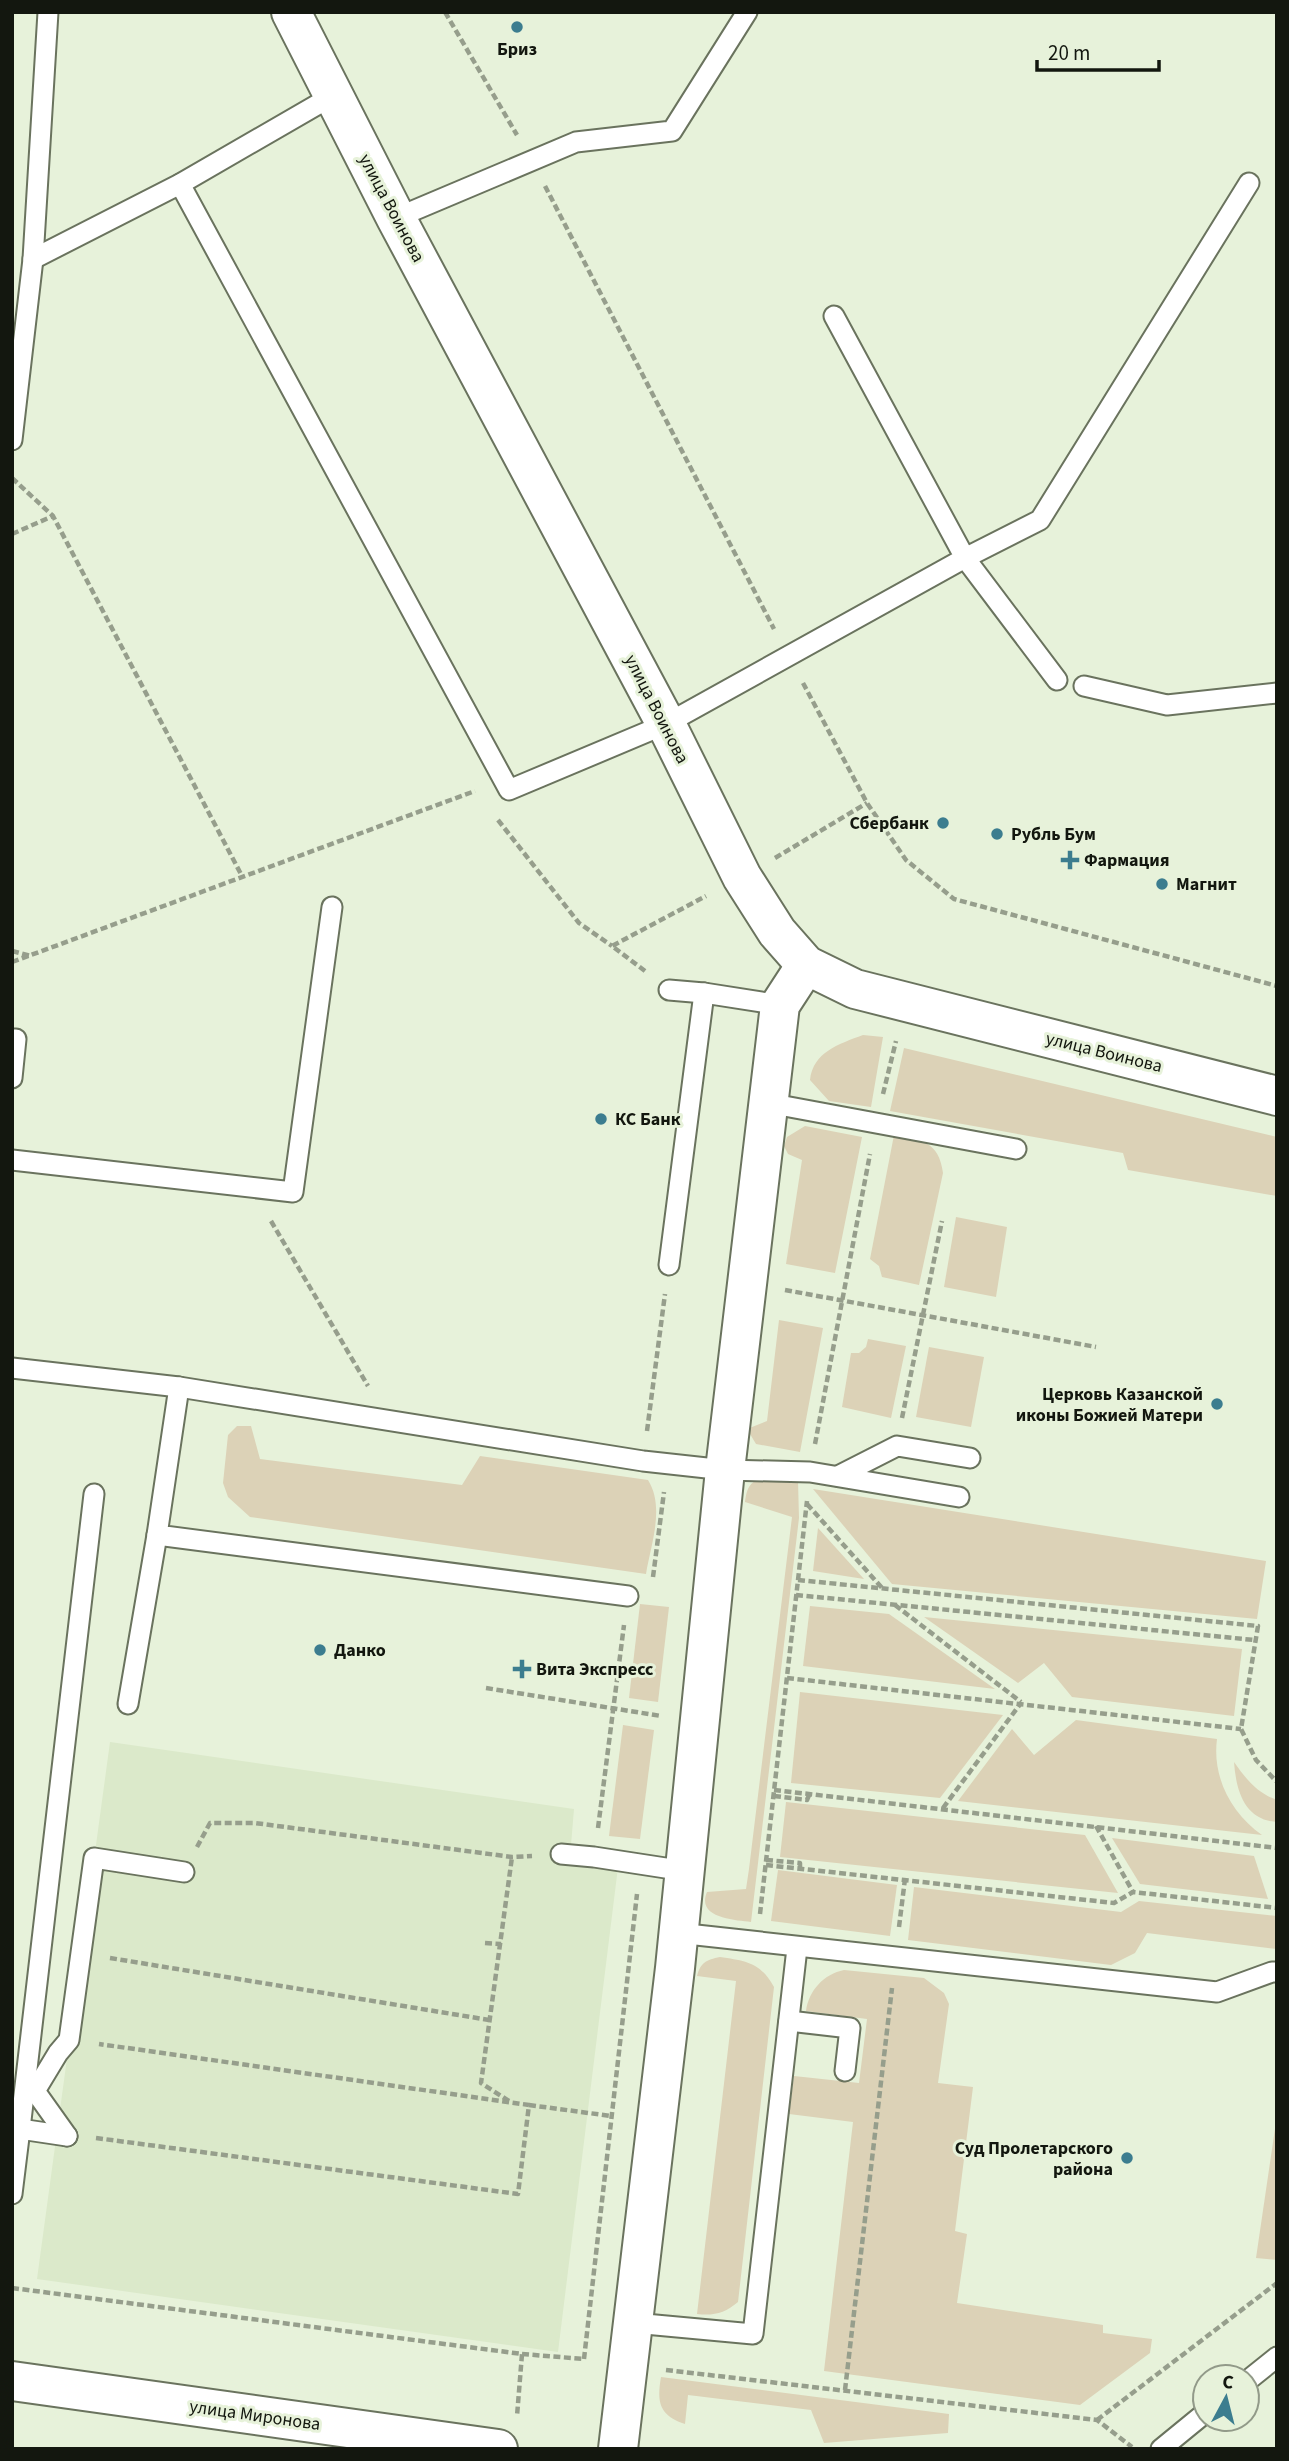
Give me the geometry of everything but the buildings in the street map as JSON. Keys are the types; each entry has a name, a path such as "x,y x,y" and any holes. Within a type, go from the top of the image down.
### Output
{"street":[{"name":"улица Воинова","path":"291,12 397,218 666,724 742,877 777,932 806,965 855,989 1277,1096"},
{"path":"618,2449 678,1933 667,1869 725,1470 780,1005 806,965"},
{"name":"улица Миронова","path":"12,2381 507,2436"}],"lane":[{"path":"12,440 33,259 48,12"},
{"path":"397,218 576,142 672,131 747,12"},
{"path":"33,259 180,184 334,95"},
{"path":"180,184 509,790 666,724 965,558 1040,520 1248,183"},
{"path":"834,316 965,558 1058,680"},
{"path":"1084,686 1167,705 1277,693"},
{"path":"12,1160 293,1192 332,907"},
{"path":"669,990 780,1005"},
{"path":"668,1265 704,993"},
{"path":"12,1039 16,1039 12,1077"},
{"path":"768,1103 1016,1149"},
{"path":"12,1368 179,1387 642,1461 725,1470 810,1472 959,1497"},
{"path":"128,1703 179,1387"},
{"path":"838,1476 897,1446 970,1458"},
{"path":"12,2194 94,1494"},
{"path":"157,1535 628,1596"},
{"path":"561,1854 667,1869"},
{"path":"20,2129 67,2136 35,2091 69,2040 94,1858 184,1872"},
{"path":"678,1933 1217,1992 1277,1972"},
{"path":"634,2323 752,2334 797,1948"},
{"path":"789,2021 850,2028 845,2071"},
{"path":"1261,2370 1277,2357"},
{"path":"1161,2449 1191,2424"}],"path":[{"path":"445,12 532,160 867,803 906,860 954,899 1277,986"},
{"path":"12,478 53,516 243,878"},
{"path":"12,534 53,516"},
{"path":"12,962 476,791 509,790"},
{"path":"493,813 579,923 612,946"},
{"path":"12,951 32,956"},
{"path":"817,1435 876,1122 898,1035"},
{"path":"251,1187 372,1392"},
{"path":"897,1446 942,1221"},
{"path":"668,1265 642,1461 655,1473 664,1492 674,1502"},
{"path":"747,1278 788,1290 843,1301 1096,1347"},
{"path":"757,1943 810,1472"},
{"path":"594,1857 628,1596 650,1599 664,1492"},
{"path":"807,1504 883,1590"},
{"path":"798,1580 1258,1626 1241,1729 1256,1760 1277,1782"},
{"path":"796,1595 1254,1640"},
{"path":"895,1604 1021,1702"},
{"path":"787,1678 1021,1702 1241,1729"},
{"path":"486,1688 669,1717"},
{"path":"943,1808 1021,1702"},
{"path":"774,1793 810,1793 1277,1848"},
{"path":"184,1872 210,1823 255,1823 512,1857 561,1854"},
{"path":"1096,1826 1133,1892"},
{"path":"512,1857 481,2082 513,2103"},
{"path":"766,1862 800,1863 800,1870 1114,1903 1133,1892 1277,1908"},
{"path":"583,2359 636,1898 667,1869"},
{"path":"845,2390 905,1880"},
{"path":"485,1943 501,1944"},
{"path":"81,1953 489,2020"},
{"path":"69,2040 611,2116"},
{"path":"101,2138 518,2194 530,2105"},
{"path":"1097,2420 1277,2283"},
{"path":"12,2288 522,2354 1097,2420 1134,2449"},
{"path":"507,2436 522,2354"}],"shaded area":[{"path":"863,1035 883,1037 871,1107 829,1101 810,1080 816,1062 829,1050"},
{"path":"904,1048 1277,1137 1277,1196 1128,1170 1123,1153 890,1111"},
{"path":"805,1126 862,1137 835,1273 786,1264 802,1160 788,1154 784,1146 787,1137"},
{"path":"894,1135 920,1141 933,1148 941,1162 943,1173 919,1285 882,1277 879,1266 870,1259"},
{"path":"956,1217 1007,1227 996,1297 944,1287"},
{"path":"779,1320 823,1328 800,1452 756,1444 747,1429 767,1421"},
{"path":"868,1339 906,1346 891,1418 842,1407 851,1353 859,1353 866,1347"},
{"path":"929,1347 984,1357 971,1427 916,1417"},
{"path":"237,1426 251,1426 260,1459 462,1485 480,1456 648,1480 656,1502 656,1514 646,1574 250,1517 228,1497 223,1483 228,1435"},
{"path":"762,1477 798,1481 799,1518 751,1922 718,1916 707,1907 705,1901 707,1892 746,1889 749,1869 792,1517 745,1502 749,1486"},
{"path":"813,1489 1266,1561 1257,1619 892,1584"},
{"path":"818,1528 864,1579 813,1571"},
{"path":"640,1604 669,1607 658,1702 629,1698"},
{"path":"810,1606 889,1614 995,1689 803,1666"},
{"path":"924,1617 1242,1649 1234,1716 1072,1697 1044,1663 1018,1683"},
{"path":"800,1692 1003,1715 940,1798 791,1783"},
{"path":"1076,1720 1217,1739 1218,1767 1226,1793 1241,1816 1262,1835 958,1801 1012,1729 1034,1755"},
{"path":"623,1725 654,1730 640,1839 609,1836"},
{"path":"110,1742 574,1809 571,1845 620,1851 558,2352 37,2279"},
{"path":"1234,1762 1252,1785 1277,1800 1277,1822 1266,1820 1249,1810 1240,1793"},
{"path":"786,1802 1085,1835 1118,1893 780,1857"},
{"path":"1112,1838 1254,1856 1268,1899 1140,1884"},
{"path":"778,1870 897,1885 890,1936 771,1921"},
{"path":"914,1887 1121,1912 1139,1901 1277,1916 1277,1949 1147,1933 1135,1953 1111,1965 908,1940"},
{"path":"720,1957 751,1964 763,1972 774,1987 738,2302 724,2311 703,2315 697,2314 736,1981 697,1976 705,1962"},
{"path":"844,1970 924,1978 944,1993 949,2004 938,2083 973,2087 955,2231 967,2234 957,2303 1103,2325 1103,2333 1152,2339 1150,2353 1080,2405 824,2371 853,2122 789,2114 794,2076 859,2083 867,2019 806,2011 810,1996 819,1984 830,1975"},
{"path":"1277,2115 1277,2260 1256,2258"},
{"path":"661,2377 949,2414 948,2433 824,2443 811,2410 688,2395 685,2424 664,2412 659,2393"}],"place":[{"name":"Бриз","path":"517,27"},
{"name":"Сбербанк","path":"943,823"},
{"name":"Рубль Бум","path":"997,834"},
{"name":"Фармация","path":"1070,860"},
{"name":"Магнит","path":"1162,884"},
{"name":"КС Банк","path":"601,1119"},
{"name":"Церковь Казанской иконы Божией Матери","path":"1217,1404"},
{"name":"Данко","path":"320,1650"},
{"name":"Вита Экспресс","path":"522,1669"},
{"name":"Суд Пролетарского района","path":"1127,2158"}]}
